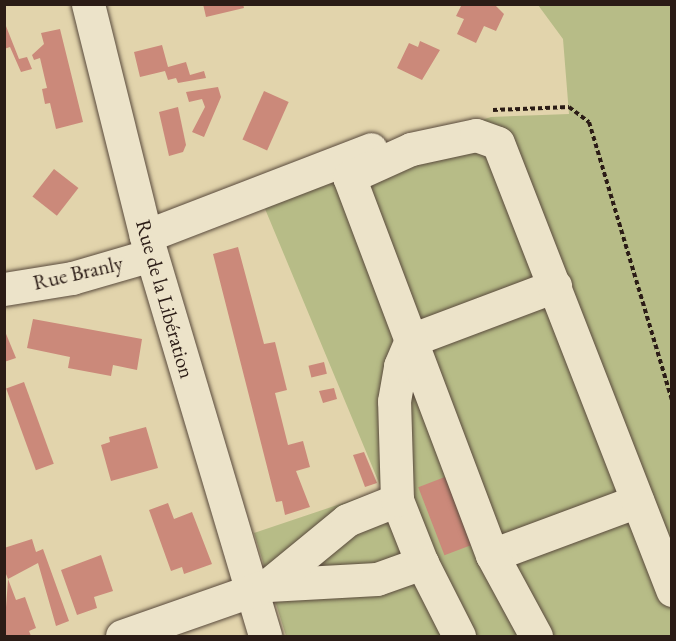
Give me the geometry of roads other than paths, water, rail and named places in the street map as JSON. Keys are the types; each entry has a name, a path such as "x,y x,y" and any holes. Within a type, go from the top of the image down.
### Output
{"street":[{"name":"Rue de la Libération","path":"88,4 148,245 260,588 265,636"},
{"name":"Rue Branly","path":"4,289 72,278 380,145 468,116"},
{"path":"536,636 492,555 349,177 411,149 476,135 498,143 672,590"},
{"path":"459,636 422,563 397,500 394,401 400,366 411,340 555,286"},
{"path":"260,588 347,520 397,500"},
{"path":"492,555 636,501"},
{"path":"122,636 260,588 377,579 422,563"}]}
